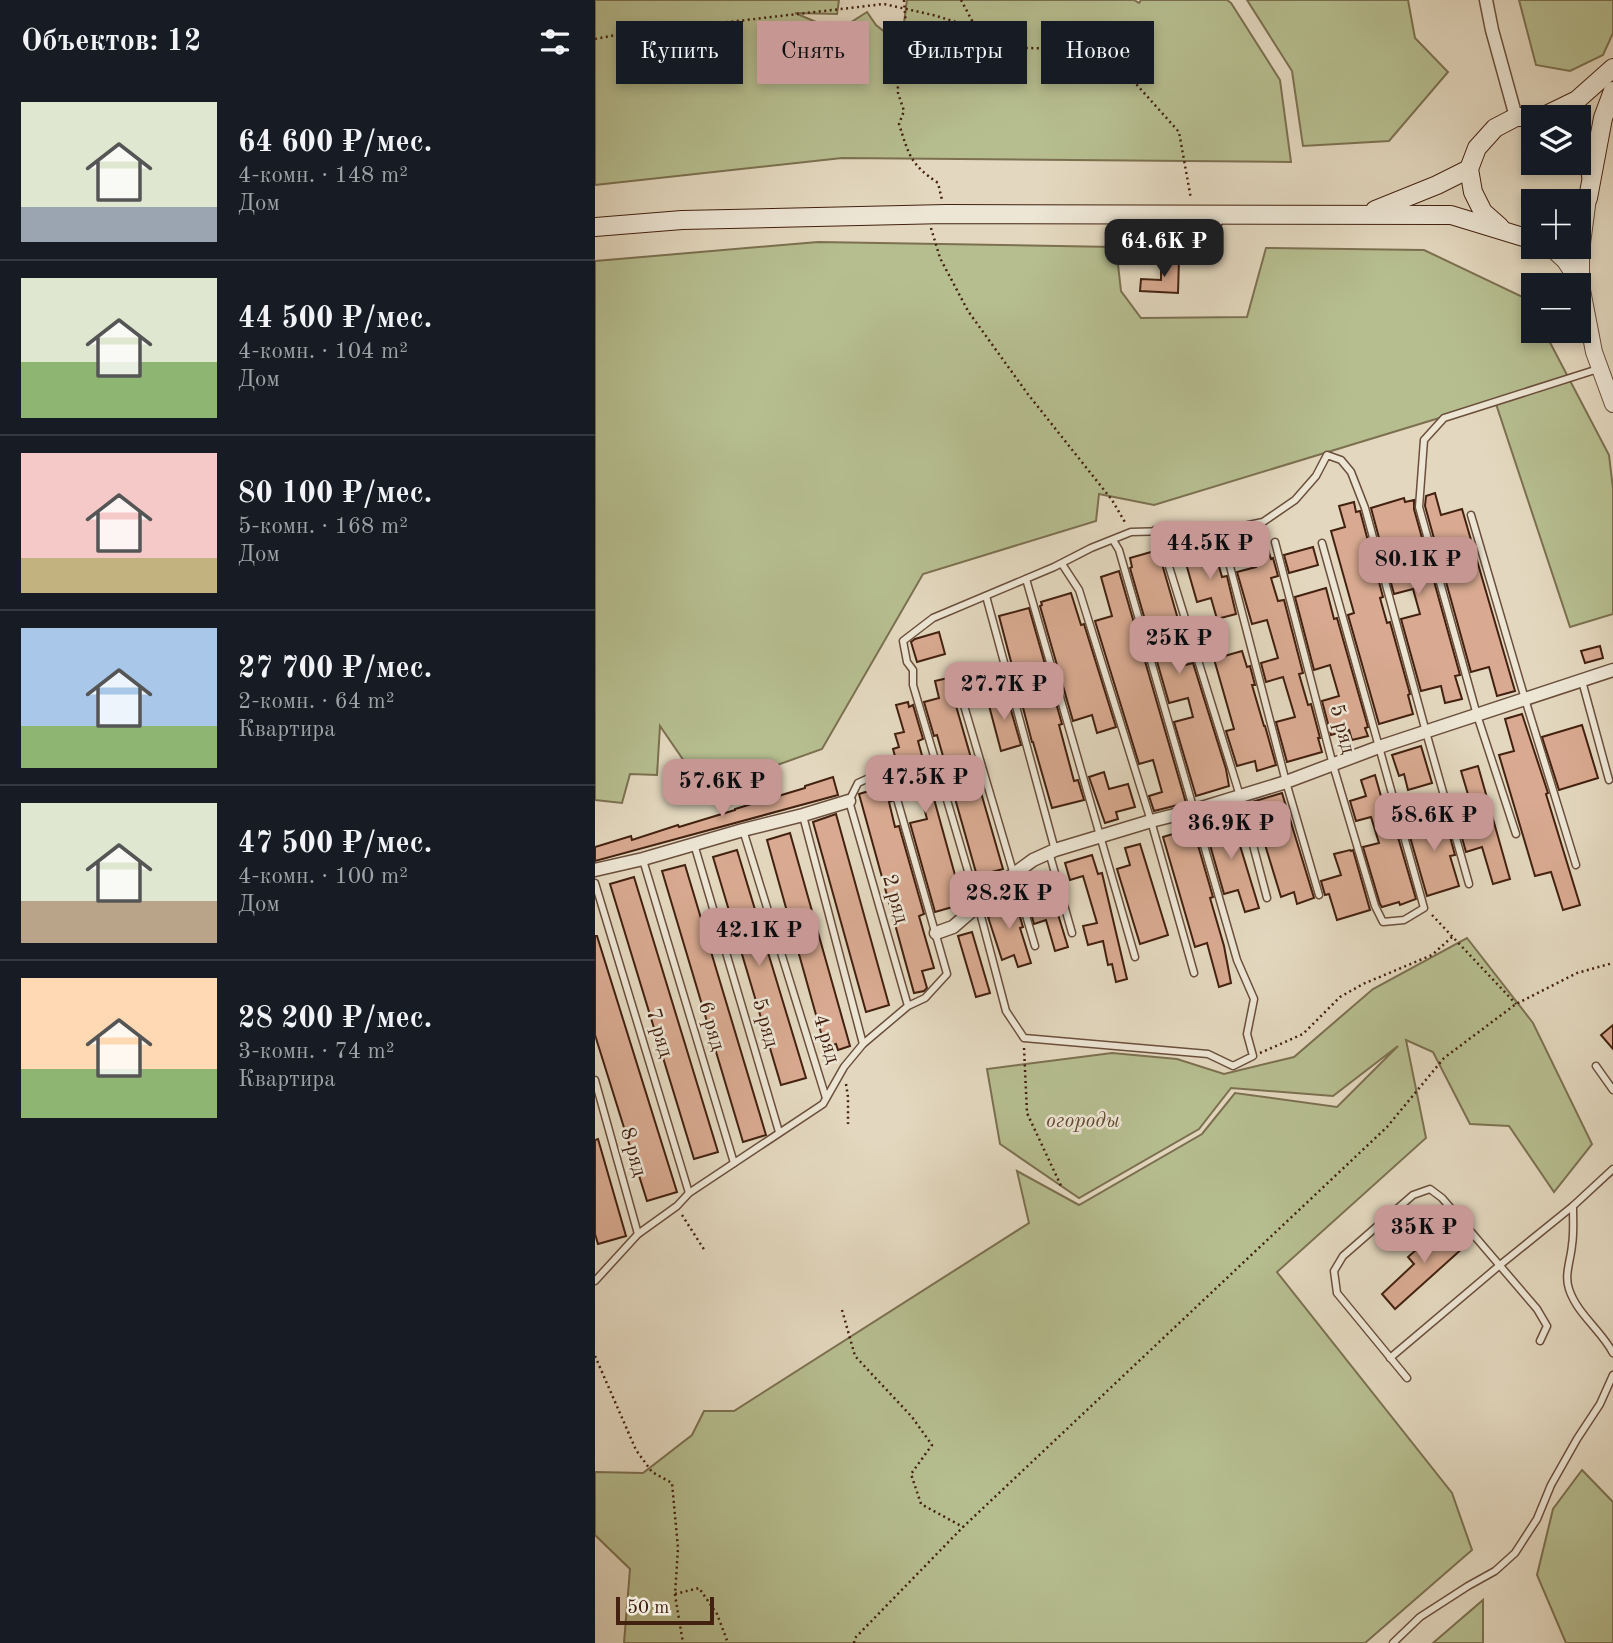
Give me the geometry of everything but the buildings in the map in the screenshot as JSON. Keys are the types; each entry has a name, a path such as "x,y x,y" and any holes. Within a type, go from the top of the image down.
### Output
{"main road":[{"path":"1567,105 1577,100 1613,68"},
{"path":"1588,189 1603,118 1613,90"},
{"path":"1521,117 1495,128 1477,148 1469,169 1473,192 1483,212 1521,234"},
{"path":"1362,215 1437,186 1469,169"},
{"path":"595,227 682,220 939,214 1451,215 1521,235"}],"street":[{"path":"1486,0 1516,117"},
{"path":"1591,337 1613,404"},
{"path":"936,933 953,928 1014,874 1033,860 1052,851 1286,782 1379,747 1613,670"},
{"path":"595,870 849,801"}],"lane":[{"path":"1133,214 1156,254 1184,253 1211,237 1223,214"},
{"path":"1516,834 1477,715 1419,507 1424,440 1444,418 1600,368"},
{"path":"1113,540 1119,550 1237,960 1254,999 1247,1034 1253,1056 1233,1066 1208,1054 1024,1038 1006,1011 978,905 913,685 913,670 907,662 903,641 933,618 1131,532 1239,527 1263,522 1296,500 1316,476 1327,455 1341,460 1351,472 1365,508 1469,884"},
{"path":"1471,515 1576,865"},
{"path":"1220,528 1318,895"},
{"path":"1155,530 1162,544 1240,796 1267,898"},
{"name":"5 ряд","path":"1275,542 1333,765 1375,906 1383,922 1404,920 1425,908"},
{"path":"1322,543 1425,908"},
{"path":"1062,564 1079,590 1151,821 1194,974"},
{"path":"1026,579 1135,957"},
{"path":"986,596 1072,933"},
{"path":"1581,681 1609,780"},
{"path":"960,692 1035,946"},
{"path":"595,1281 638,1234 677,1206 689,1193 823,1104 844,1067 863,1044 908,1006 925,998 947,974 893,785 880,773 858,783 849,801"},
{"name":"2 ряд","path":"849,801 908,1006"},
{"path":"803,815 863,1044"},
{"name":"4 ряд","path":"743,830 826,1098"},
{"name":"5 ряд","path":"694,844 779,1132"},
{"name":"6 ряд","path":"643,859 734,1163"},
{"name":"7 ряд","path":"595,884 689,1193"},
{"path":"1596,1066 1613,1090"},
{"name":"8 ряд","path":"595,1080 638,1234"},
{"path":"1390,1358 1573,1206 1613,1169"},
{"path":"1406,1378 1338,1293 1334,1271 1343,1256 1413,1195 1430,1189 1442,1198 1537,1309 1547,1326 1540,1340"},
{"path":"1573,1206 1568,1287 1576,1304 1613,1353"},
{"path":"1393,1643 1420,1617 1495,1571 1515,1553 1538,1519 1551,1485 1600,1404 1613,1375"}],"path":[{"path":"904,0 906,27 897,55 898,93 904,111 898,124 911,158 921,172 937,183 939,214 931,231 940,258 968,310 1027,393 1112,500 1131,532"},
{"path":"961,0 972,21"},
{"path":"595,39 884,4 953,21"},
{"path":"1027,48 1081,49 1137,85 1179,132 1194,214"},
{"path":"1425,908 1516,1004"},
{"path":"1253,1056 1303,1034 1340,998 1432,955 1452,937"},
{"path":"854,1643 855,1638 963,1527 1387,1127 1444,1058 1516,1004 1577,973 1613,963"},
{"path":"1024,1038 1027,1113 1062,1188"},
{"path":"844,1067 848,1124"},
{"path":"677,1206 705,1251"},
{"path":"842,1310 855,1356 912,1417 932,1445 911,1474 921,1504 963,1527"},
{"path":"595,1356 636,1450 652,1472 671,1483 678,1548 675,1595 683,1643"},
{"path":"675,1595 699,1588 717,1614 728,1643"}],"green space":[{"path":"595,0 839,0 837,14 795,13 814,21 757,21 757,84 869,84 869,21 853,21 867,12 883,31 883,84 1027,84 1027,21 904,21 907,0 1134,0 1139,3 1141,0 1227,0 1280,80 1291,162 842,158 595,185"},
{"path":"1247,0 1408,0 1415,38 1448,72 1389,141 1303,146 1292,71"},
{"path":"1519,0 1613,0 1613,33 1603,55 1570,71 1536,65"},
{"path":"818,242 1116,247 1121,291 1141,318 1247,317 1266,248 1424,250 1521,296 1521,343 1550,343 1609,455 1613,489 1613,614 1570,627 1495,401 1154,505 1099,494 1096,521 923,574 822,749 724,784 695,777 660,726 657,775 630,774 622,803 595,800 595,261"},
{"name":"огороды","path":"1467,938 1533,1023 1592,1144 1554,1192 1509,1126 1470,1124 1433,1052 1406,1040 1426,1138 1277,1272 1452,1493 1472,1550 1365,1643 624,1643 630,1569 595,1535 595,1472 643,1473 692,1435 704,1411 734,1411 1029,1223 1017,1171 1079,1205 1202,1134 1235,1093 1337,1107 1398,1046 1333,1096 1231,1088 1199,1129 1079,1198 1000,1144 987,1069 1112,1053 1177,1059 1224,1074 1294,1057 1373,989"},
{"path":"1582,1470 1613,1502 1613,1643 1566,1643 1537,1575 1553,1509"},
{"path":"1483,1600 1483,1643 1433,1643"}]}
